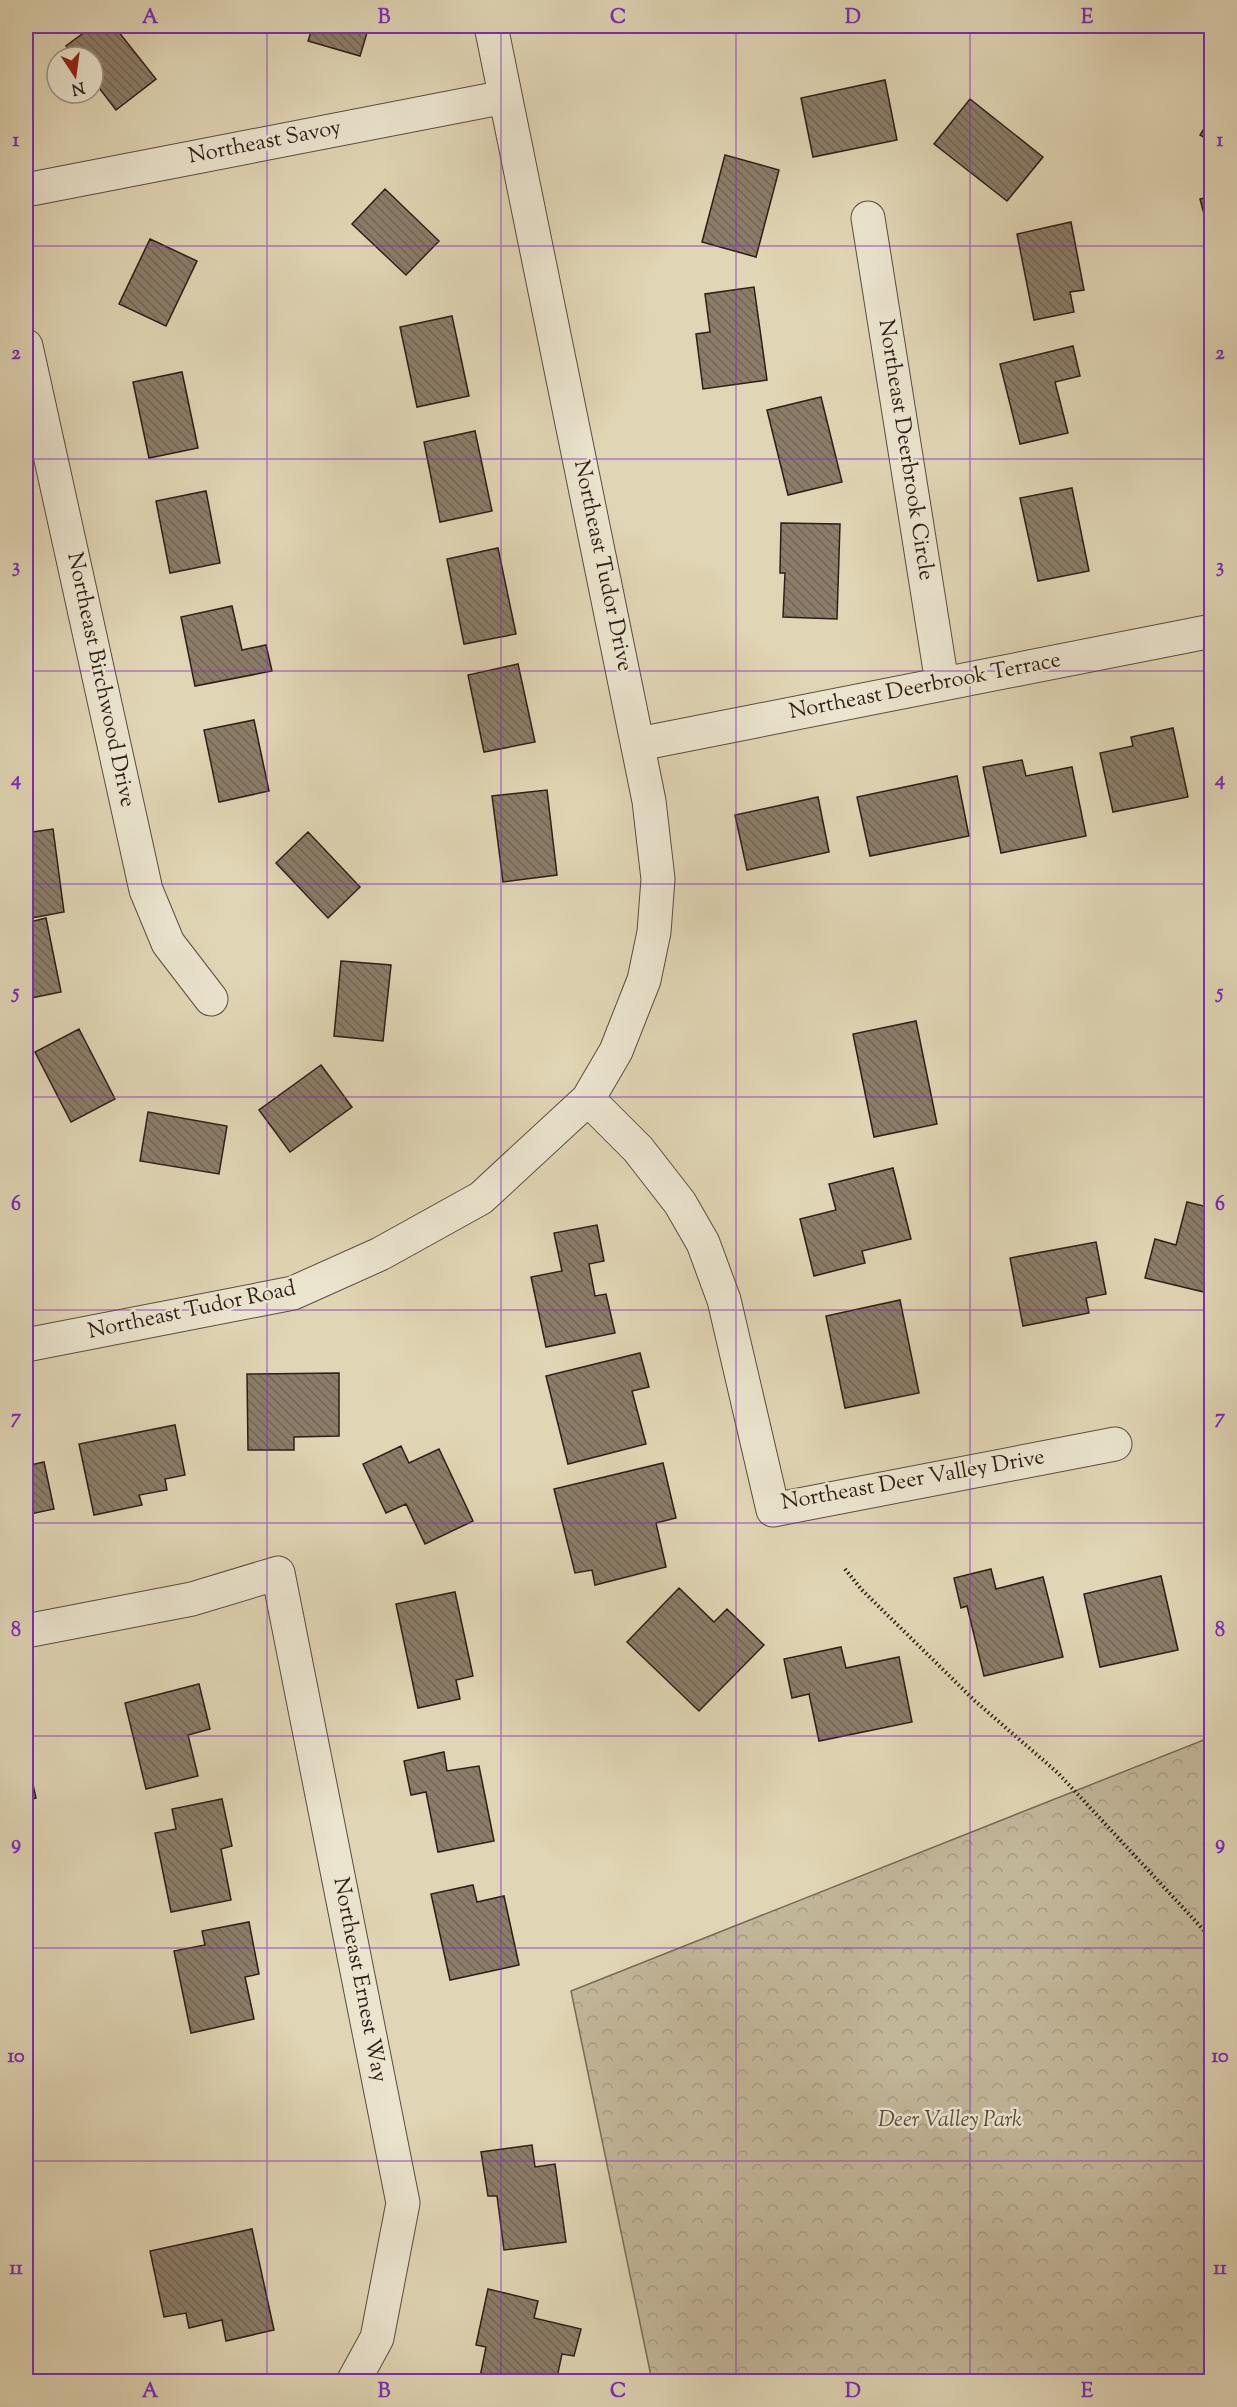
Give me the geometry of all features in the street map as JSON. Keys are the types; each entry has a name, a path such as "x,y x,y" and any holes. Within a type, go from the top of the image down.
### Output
{"street":[{"name":"Northeast Tudor Drive","path":"490,26 639,744 658,879 654,932 644,980 616,1051 588,1099"},
{"name":"Northeast Savoy","path":"26,190 505,97"},
{"name":"Northeast Deerbrook Circle","path":"868,218 942,683"},
{"name":"Northeast Birchwood Drive","path":"26,346 146,890 168,943 211,999"},
{"name":"Northeast Deerbrook Terrace","path":"639,744 1212,631"},
{"name":"Northeast Tudor Road","path":"26,1345 293,1293 380,1254 481,1198 588,1099"},
{"name":"Northeast Deer Valley Drive","path":"588,1099 638,1149 680,1203 703,1243 724,1300 773,1509 1114,1444"},
{"name":"Northeast Ernest Way","path":"26,1631 192,1599 278,1573 404,2203 377,2338 352,2382"}],"path":[{"path":"845,1569 862,1590 975,1701 1058,1773 1212,1939"}],"green space":[{"name":"Deer Valley Park","path":"1211,1737 1211,2379 1200,2382 652,2381 571,1991"}],"building":[{"path":"93,26 114,26 156,79 116,110 105,96 105,45 67,45"},
{"path":"313,26 369,26 360,56 308,41"},
{"path":"671,26 701,26 672,31"},
{"path":"885,80 897,140 813,157 801,98"},
{"path":"970,99 1043,157 1007,201 934,144"},
{"path":"1212,116 1212,142 1200,135"},
{"path":"725,155 779,170 756,257 702,242"},
{"path":"385,189 439,241 406,275 352,224"},
{"path":"1212,196 1212,244 1200,199"},
{"path":"1071,222 1084,290 1070,292 1074,312 1034,320 1017,234"},
{"path":"150,239 197,261 166,326 119,304"},
{"path":"754,287 767,380 703,389 696,334 710,332 705,294"},
{"path":"452,316 469,396 417,407 400,327"},
{"path":"1073,346 1080,376 1055,382 1068,433 1020,444 1000,364"},
{"path":"182,372 198,448 149,458 133,382"},
{"path":"821,397 842,482 788,495 767,410"},
{"path":"475,431 492,511 440,522 424,442"},
{"path":"1072,488 1089,571 1038,581 1020,498"},
{"path":"206,491 220,563 170,573 156,501"},
{"path":"781,523 840,524 837,619 783,617 785,573 780,573"},
{"path":"498,548 516,634 464,644 447,559"},
{"path":"232,606 242,650 266,645 272,671 195,686 181,617"},
{"path":"518,664 535,742 484,752 468,675"},
{"path":"254,720 269,791 219,802 204,730"},
{"path":"1173,728 1188,797 1113,812 1100,753 1133,746 1131,737"},
{"path":"26,745 29,764 26,765"},
{"path":"1022,760 1026,776 1072,767 1086,836 1001,853 983,767"},
{"path":"957,776 969,836 870,856 857,797"},
{"path":"547,790 557,875 503,882 492,796"},
{"path":"818,797 829,852 747,870 735,815"},
{"path":"53,829 64,912 26,919 26,833"},
{"path":"308,832 360,887 328,918 276,863"},
{"path":"46,918 61,992 26,999 26,923"},
{"path":"341,961 391,965 383,1041 334,1036"},
{"path":"916,1021 937,1124 874,1137 853,1034"},
{"path":"79,1029 115,1099 71,1122 35,1052"},
{"path":"321,1065 352,1107 290,1152 259,1110"},
{"path":"148,1112 227,1126 219,1174 140,1161"},
{"path":"893,1168 911,1239 862,1251 865,1263 814,1276 800,1219 836,1210 829,1184"},
{"path":"1187,1202 1212,1208 1212,1294 1145,1278 1155,1239 1176,1245"},
{"path":"597,1225 604,1261 589,1264 595,1296 606,1294 615,1333 546,1347 531,1277 562,1271 554,1233"},
{"path":"1096,1242 1106,1294 1086,1298 1089,1313 1023,1326 1010,1258"},
{"path":"900,1300 919,1393 845,1408 826,1316"},
{"path":"640,1353 649,1387 632,1391 646,1444 568,1464 546,1376"},
{"path":"339,1373 339,1436 294,1437 294,1450 248,1450 247,1374"},
{"path":"175,1425 185,1475 165,1479 167,1490 139,1495 142,1505 94,1515 79,1444"},
{"path":"401,1446 409,1463 439,1449 473,1521 425,1544 406,1504 386,1513 363,1464"},
{"path":"44,1462 54,1509 30,1514 32,1523 26,1525 26,1466"},
{"path":"663,1463 676,1518 656,1523 666,1567 595,1585 592,1570 575,1573 554,1489"},
{"path":"991,1569 996,1589 1043,1577 1063,1657 984,1676 967,1606 961,1608 954,1578"},
{"path":"1161,1576 1178,1650 1100,1667 1084,1594"},
{"path":"679,1588 714,1622 727,1609 764,1645 699,1711 627,1642"},
{"path":"455,1592 473,1676 456,1680 460,1699 418,1708 396,1604"},
{"path":"841,1647 846,1668 899,1657 912,1722 819,1741 809,1694 792,1698 784,1659"},
{"path":"199,1684 210,1729 188,1735 198,1776 146,1789 125,1703"},
{"path":"444,1752 447,1771 479,1766 494,1841 438,1852 426,1792 411,1795 404,1761"},
{"path":"26,1754 36,1798 26,1801"},
{"path":"222,1799 232,1846 221,1849 231,1900 171,1912 155,1833 176,1829 172,1809"},
{"path":"473,1885 477,1902 504,1896 519,1965 450,1980 431,1894"},
{"path":"249,1922 259,1974 245,1977 254,2019 191,2033 174,1951 205,1945 202,1931"},
{"path":"532,2145 535,2167 555,2164 566,2242 504,2250 497,2196 488,2196 481,2152"},
{"path":"252,2229 274,2330 226,2341 222,2320 189,2328 186,2313 164,2317 150,2251"},
{"path":"488,2289 538,2301 534,2318 581,2329 574,2356 562,2354 556,2382 479,2382 486,2347 476,2345"},
{"path":"141,2377 142,2382 118,2382"}]}
